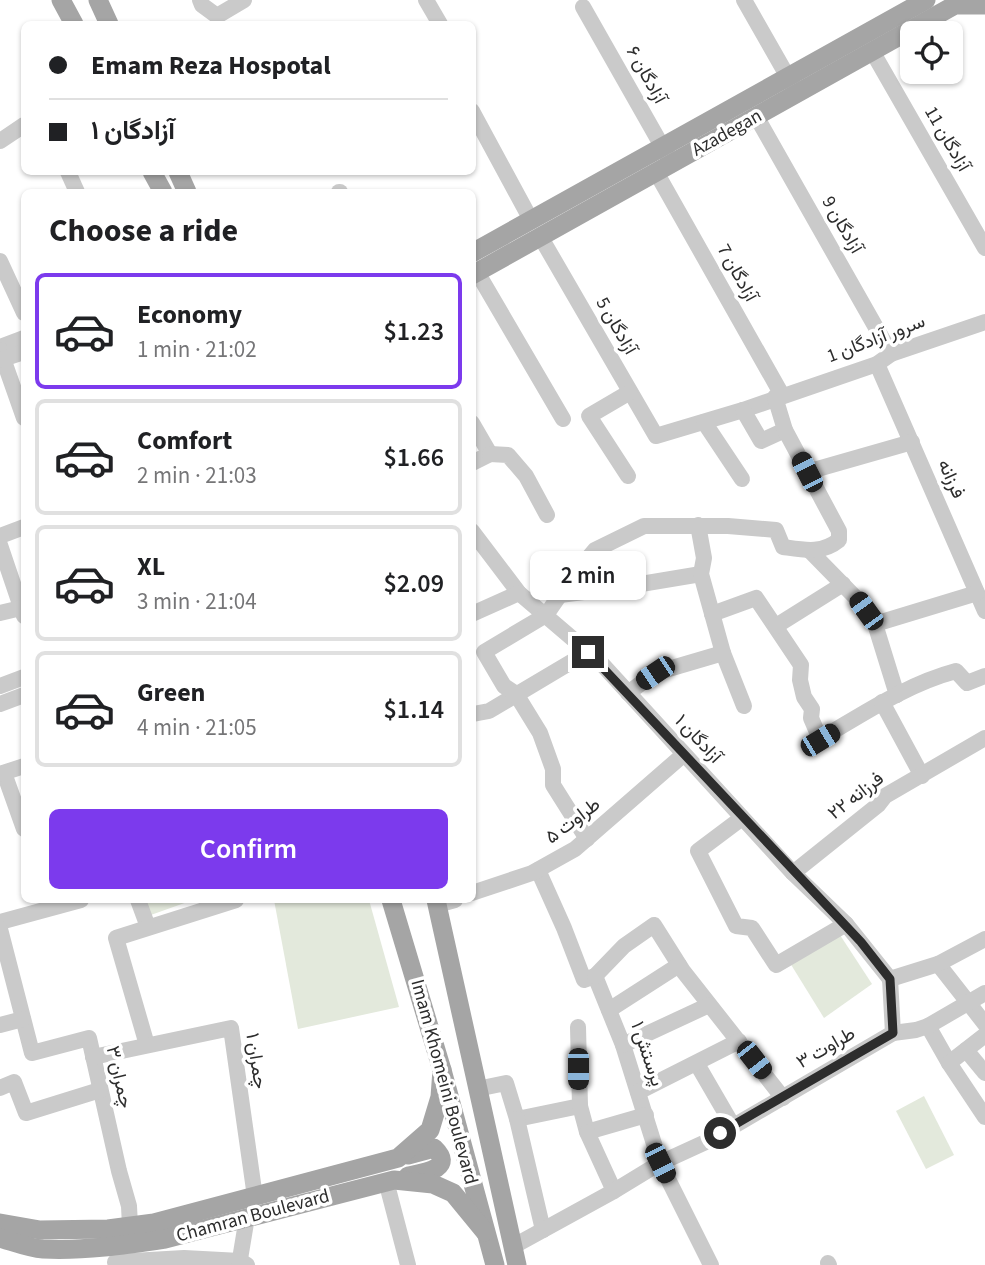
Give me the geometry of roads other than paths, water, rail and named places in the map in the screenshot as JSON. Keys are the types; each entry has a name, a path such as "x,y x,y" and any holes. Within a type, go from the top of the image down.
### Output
{"main road":[{"path":"61,0 72,21"},
{"path":"98,0 108,21"},
{"name":"Azadegan","path":"663,161 793,85 926,0"},
{"name":"Azadegan","path":"476,265 536,228 756,116 793,85 872,51 955,3 985,5"},
{"name":"Imam Khomeini Boulevard","path":"392,903 442,1070 495,1265"},
{"path":"400,923 405,914 403,903"},
{"name":"Imam Khomeini Boulevard","path":"443,903 477,1089 514,1256"},
{"name":"Chamran Boulevard","path":"113,1251 130,1226 154,1223 398,1158 430,1130 439,1105 442,1070"},
{"path":"390,1180 437,1169 441,1164 441,1158 434,1147 398,1158"},
{"name":"Chamran Boulevard","path":"0,1238 42,1249 113,1251 390,1180 433,1184 453,1193 485,1232"},
{"name":"Chamran Boulevard","path":"0,1223 40,1230 113,1251"}],"street":[{"path":"200,0 202,5 217,16 244,0"},
{"path":"426,0 438,21"},
{"path":"744,0 793,85"},
{"name":"آزادگان ۶","path":"583,7 663,161"},
{"name":"آزادگان 11","path":"872,51 985,248"},
{"name":"آزادگان 9","path":"756,116 891,354"},
{"name":"آزادگان 5","path":"476,118 656,436"},
{"path":"0,141 21,127"},
{"name":"آزادگان 7","path":"663,161 778,396 785,429 839,531 839,540 825,549 810,551"},
{"path":"0,261 21,306"},
{"path":"476,269 564,419"},
{"name":"سرور آزادگان 1","path":"656,436 743,410 877,364 891,354 985,322"},
{"path":"1,354 21,340"},
{"path":"1,354 21,352"},
{"path":"1,354 21,410"},
{"name":"فرزانه","path":"877,364 985,611"},
{"path":"628,476 589,416 630,392"},
{"path":"743,410 761,441 785,429"},
{"path":"704,422 742,479"},
{"path":"476,431 490,454"},
{"path":"807,472 912,442"},
{"path":"476,461 490,454 508,455 526,475 547,515"},
{"path":"698,525 704,558 701,574 723,653 744,706"},
{"path":"587,839 553,785 554,769 540,733 516,694 504,686 484,652 546,615 596,550 620,537 644,526 698,525 776,530 783,547 810,551 843,584 875,624 897,695"},
{"path":"0,536 21,528"},
{"name":"آزادگان ۱","path":"476,536 520,593 588,652 628,693 793,873 846,924 890,979"},
{"path":"1,553 21,607"},
{"path":"560,595 701,574"},
{"path":"776,626 843,584"},
{"path":"476,612 520,593"},
{"path":"875,624 978,593"},
{"path":"712,614 757,598 801,665 800,680 804,697 812,709 810,718 820,740 882,702 956,671 967,683 985,676"},
{"path":"0,613 21,612"},
{"path":"476,713 489,710 588,652"},
{"path":"628,693 655,673 723,653"},
{"path":"0,686 21,678"},
{"path":"0,704 21,696"},
{"path":"882,702 922,776"},
{"name":"فرزانه ۲۲","path":"793,873 878,805 885,796 985,738"},
{"name":"طراوت ۵","path":"476,893 538,870 575,849 683,755"},
{"path":"21,767 2,774 21,822"},
{"path":"742,818 698,851 736,926 752,928 776,965 846,924"},
{"name":"پرستش ۱","path":"538,870 584,980 595,976 623,1045 660,1163 711,1265"},
{"path":"139,903 148,927"},
{"path":"147,1045 116,938 226,903"},
{"path":"0,922 53,904"},
{"path":"595,976 624,946 654,925 679,965 783,1098"},
{"name":"چمران ۳","path":"0,929 32,1053 89,1038 129,1206 130,1226"},
{"path":"893,1033 890,979 938,964 985,939"},
{"path":"938,964 985,1024"},
{"path":"609,1010 679,965"},
{"name":"طراوت ۳","path":"514,1256 543,1230 660,1163 708,1141 893,1033 928,1026 985,993"},
{"path":"623,1045 709,1005"},
{"path":"0,1025 23,1019"},
{"path":"928,1026 985,1117"},
{"path":"578,1027 580,1106 587,1132 614,1191"},
{"name":"چمران ۱","path":"93,1058 231,1028 255,1197"},
{"path":"949,1063 985,1035"},
{"path":"638,1092 739,1041"},
{"path":"966,1049 985,1073"},
{"path":"697,1064 733,1126"},
{"path":"0,1088 14,1082 26,1113 100,1090"},
{"path":"477,1089 506,1083 543,1230"},
{"path":"517,1119 580,1106"},
{"path":"587,1132 646,1115"},
{"path":"390,1180 408,1265"},
{"path":"113,1251 242,1264 247,1217"}]}
